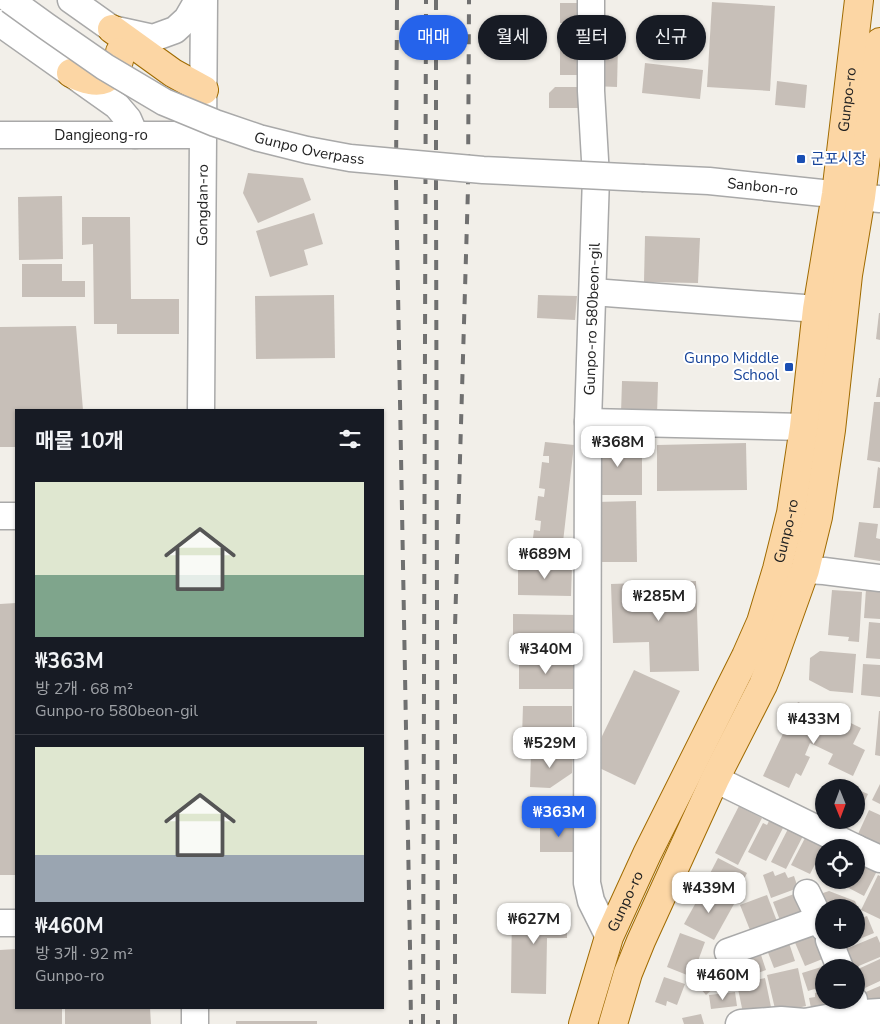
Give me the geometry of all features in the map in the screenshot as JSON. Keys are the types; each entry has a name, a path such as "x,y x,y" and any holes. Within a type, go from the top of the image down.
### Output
{"main road":[{"name":"Gunpo-ro","path":"583,1024 609,937 647,854 746,656 761,622 777,569 791,512 804,427 817,309 859,196 859,0"},
{"path":"71,73 90,80 103,80 118,68 120,44 112,29"},
{"path":"112,29 173,73 204,90"},
{"name":"Gunpo-ro","path":"613,1024 628,972 641,941 715,779 763,685 805,570 818,517 831,430 848,275 880,42"},
{"path":"761,622 770,617 778,622 764,666 763,685"}],"street":[{"name":"Gunpo Overpass","path":"10,0 105,67 164,102 215,123 259,138 350,158 484,170 644,178"},
{"path":"71,0 112,29 153,38 175,30 187,19 198,0"},
{"name":"Gongdan-ro","path":"201,409 204,0"},
{"name":"Gunpo-ro 580beon-gil","path":"591,0 591,91 596,177 588,422 587,884 591,901 609,937"},
{"path":"0,23 117,106 128,119 135,135"},
{"name":"Dangjeong-ro","path":"0,135 203,135"},
{"name":"Sanbon-ro","path":"644,178 709,181 859,196"},
{"path":"592,292 817,309"},
{"path":"588,422 804,427"},
{"path":"0,516 15,516"},
{"path":"805,570 880,578"},
{"path":"715,779 838,839"},
{"path":"865,852 880,860"},
{"path":"807,892 815,909"},
{"path":"0,923 15,923"},
{"path":"728,952 815,931"},
{"path":"195,1009 195,1024"},
{"path":"739,1024 781,1020 805,1022 845,1009"},
{"path":"863,1009 880,1012"}],"building":[{"path":"712,2 775,6 770,91 707,87"},
{"path":"560,3 585,3 585,15 560,15"},
{"path":"560,60 577,60 577,75 560,75"},
{"path":"594,60 618,60 617,87 593,86"},
{"path":"645,63 703,70 700,99 642,93"},
{"path":"777,81 807,85 805,108 775,105"},
{"path":"555,87 582,87 582,108 549,108 549,93"},
{"path":"248,173 303,178 311,200 258,223 243,193"},
{"path":"62,196 63,259 19,260 18,197"},
{"path":"314,213 323,244 304,250 308,265 270,277 256,231"},
{"path":"82,217 130,217 131,299 179,299 179,334 117,334 117,324 94,324 93,244 82,245"},
{"path":"645,236 700,238 698,283 644,282"},
{"path":"22,264 62,264 62,281 85,281 85,297 22,297"},
{"path":"334,295 335,358 256,359 255,296"},
{"path":"538,295 577,296 575,320 537,318"},
{"path":"880,313 880,340 876,339"},
{"path":"76,326 83,409 15,409 15,447 0,447 0,327"},
{"path":"879,378 880,397 876,397"},
{"path":"622,381 658,382 657,415 621,414"},
{"path":"874,402 880,402 880,462 867,460"},
{"path":"545,442 574,445 563,542 533,538 534,530 540,531 541,521 535,520 538,496 544,497 545,489 539,488 542,462 549,463 549,456 543,456"},
{"path":"593,442 642,442 642,495 593,495"},
{"path":"746,443 747,490 657,491 657,445"},
{"path":"878,467 880,468 880,508 873,508"},
{"path":"636,501 637,562 597,562 596,502"},
{"path":"859,522 878,524 876,538 880,539 880,561 854,557"},
{"path":"518,565 572,566 571,596 518,595"},
{"path":"696,581 699,671 650,672 649,642 613,643 611,584"},
{"path":"866,589 880,590 880,619 864,618"},
{"path":"832,590 862,592 859,642 848,641 849,637 828,635"},
{"path":"15,603 15,875 0,875 0,604"},
{"path":"513,614 577,615 576,643 513,643"},
{"path":"869,622 880,623 880,659 866,658"},
{"path":"820,651 856,654 853,693 830,691 809,680 810,658"},
{"path":"519,661 574,661 574,689 519,689"},
{"path":"863,664 880,665 880,697 861,695"},
{"path":"634,670 680,691 635,785 589,763"},
{"path":"798,702 829,716 830,713 861,728 853,744 865,750 853,776 828,764 833,754 810,743 805,755 810,757 801,776 796,773 789,788 763,776"},
{"path":"523,706 572,706 572,737 522,737"},
{"path":"880,711 880,756 875,755"},
{"path":"531,753 573,754 572,773 550,788 530,787"},
{"path":"880,784 880,804 872,800"},
{"path":"739,806 762,818 738,865 715,853"},
{"path":"869,810 880,815 880,845 858,834 860,829 865,829 865,819"},
{"path":"770,819 784,826 766,861 748,852 763,823 767,825"},
{"path":"540,825 578,825 578,852 540,852"},
{"path":"789,827 804,834 786,869 771,862"},
{"path":"805,838 815,843 815,864 810,874 791,865"},
{"path":"718,858 747,873 733,901 704,885"},
{"path":"865,865 877,871 864,896 851,889 865,889"},
{"path":"773,871 775,876 785,872 788,878 794,876 798,888 771,898 763,875"},
{"path":"878,875 880,876 880,919 865,912 865,902"},
{"path":"704,888 734,904 714,940 684,924"},
{"path":"829,891 850,899 819,899 817,895"},
{"path":"794,894 806,913 781,923 773,902"},
{"path":"767,895 778,924 752,935 740,905"},
{"path":"512,905 567,906 567,938 547,938 546,994 511,993"},
{"path":"867,916 874,933 865,937 865,917"},
{"path":"815,928 815,949 827,949 830,956 815,959 815,962 805,966 793,938"},
{"path":"680,933 705,942 692,977 667,967"},
{"path":"877,936 880,943 880,957 865,963 865,959 850,959 841,951 846,949 865,949 865,941"},
{"path":"789,943 795,961 774,968 767,950"},
{"path":"15,949 15,1009 62,1009 62,1024 0,1024 0,950"},
{"path":"759,949 766,970 744,978 736,957"},
{"path":"880,959 880,981 865,988 865,966"},
{"path":"716,961 728,975 706,995 694,981"},
{"path":"798,968 806,1006 776,1013 767,975"},
{"path":"815,969 815,989 808,991 802,973"},
{"path":"664,977 685,984 677,1005 667,1001 666,1006 655,1002"},
{"path":"765,978 771,1007 743,1013 737,984"},
{"path":"880,986 880,1002 865,1000 865,992"},
{"path":"735,992 737,1006 711,1009 709,995"},
{"path":"815,997 815,1009 836,1009 812,1013 809,998"},
{"path":"65,1009 150,1009 151,1024 65,1024"},
{"path":"701,1014 704,1024 684,1024 682,1018"},
{"path":"236,1021 317,1021 317,1024 236,1024"}],"railway":[{"path":"397,0 396,182 411,1024"},
{"path":"423,1024 426,0"},
{"path":"436,0 438,1024"},
{"path":"455,1024 455,627 468,188 469,0"}],"place":[{"name":"군포시장","path":"801,159"},
{"name":"Gunpo Middle School","path":"789,367"}]}
